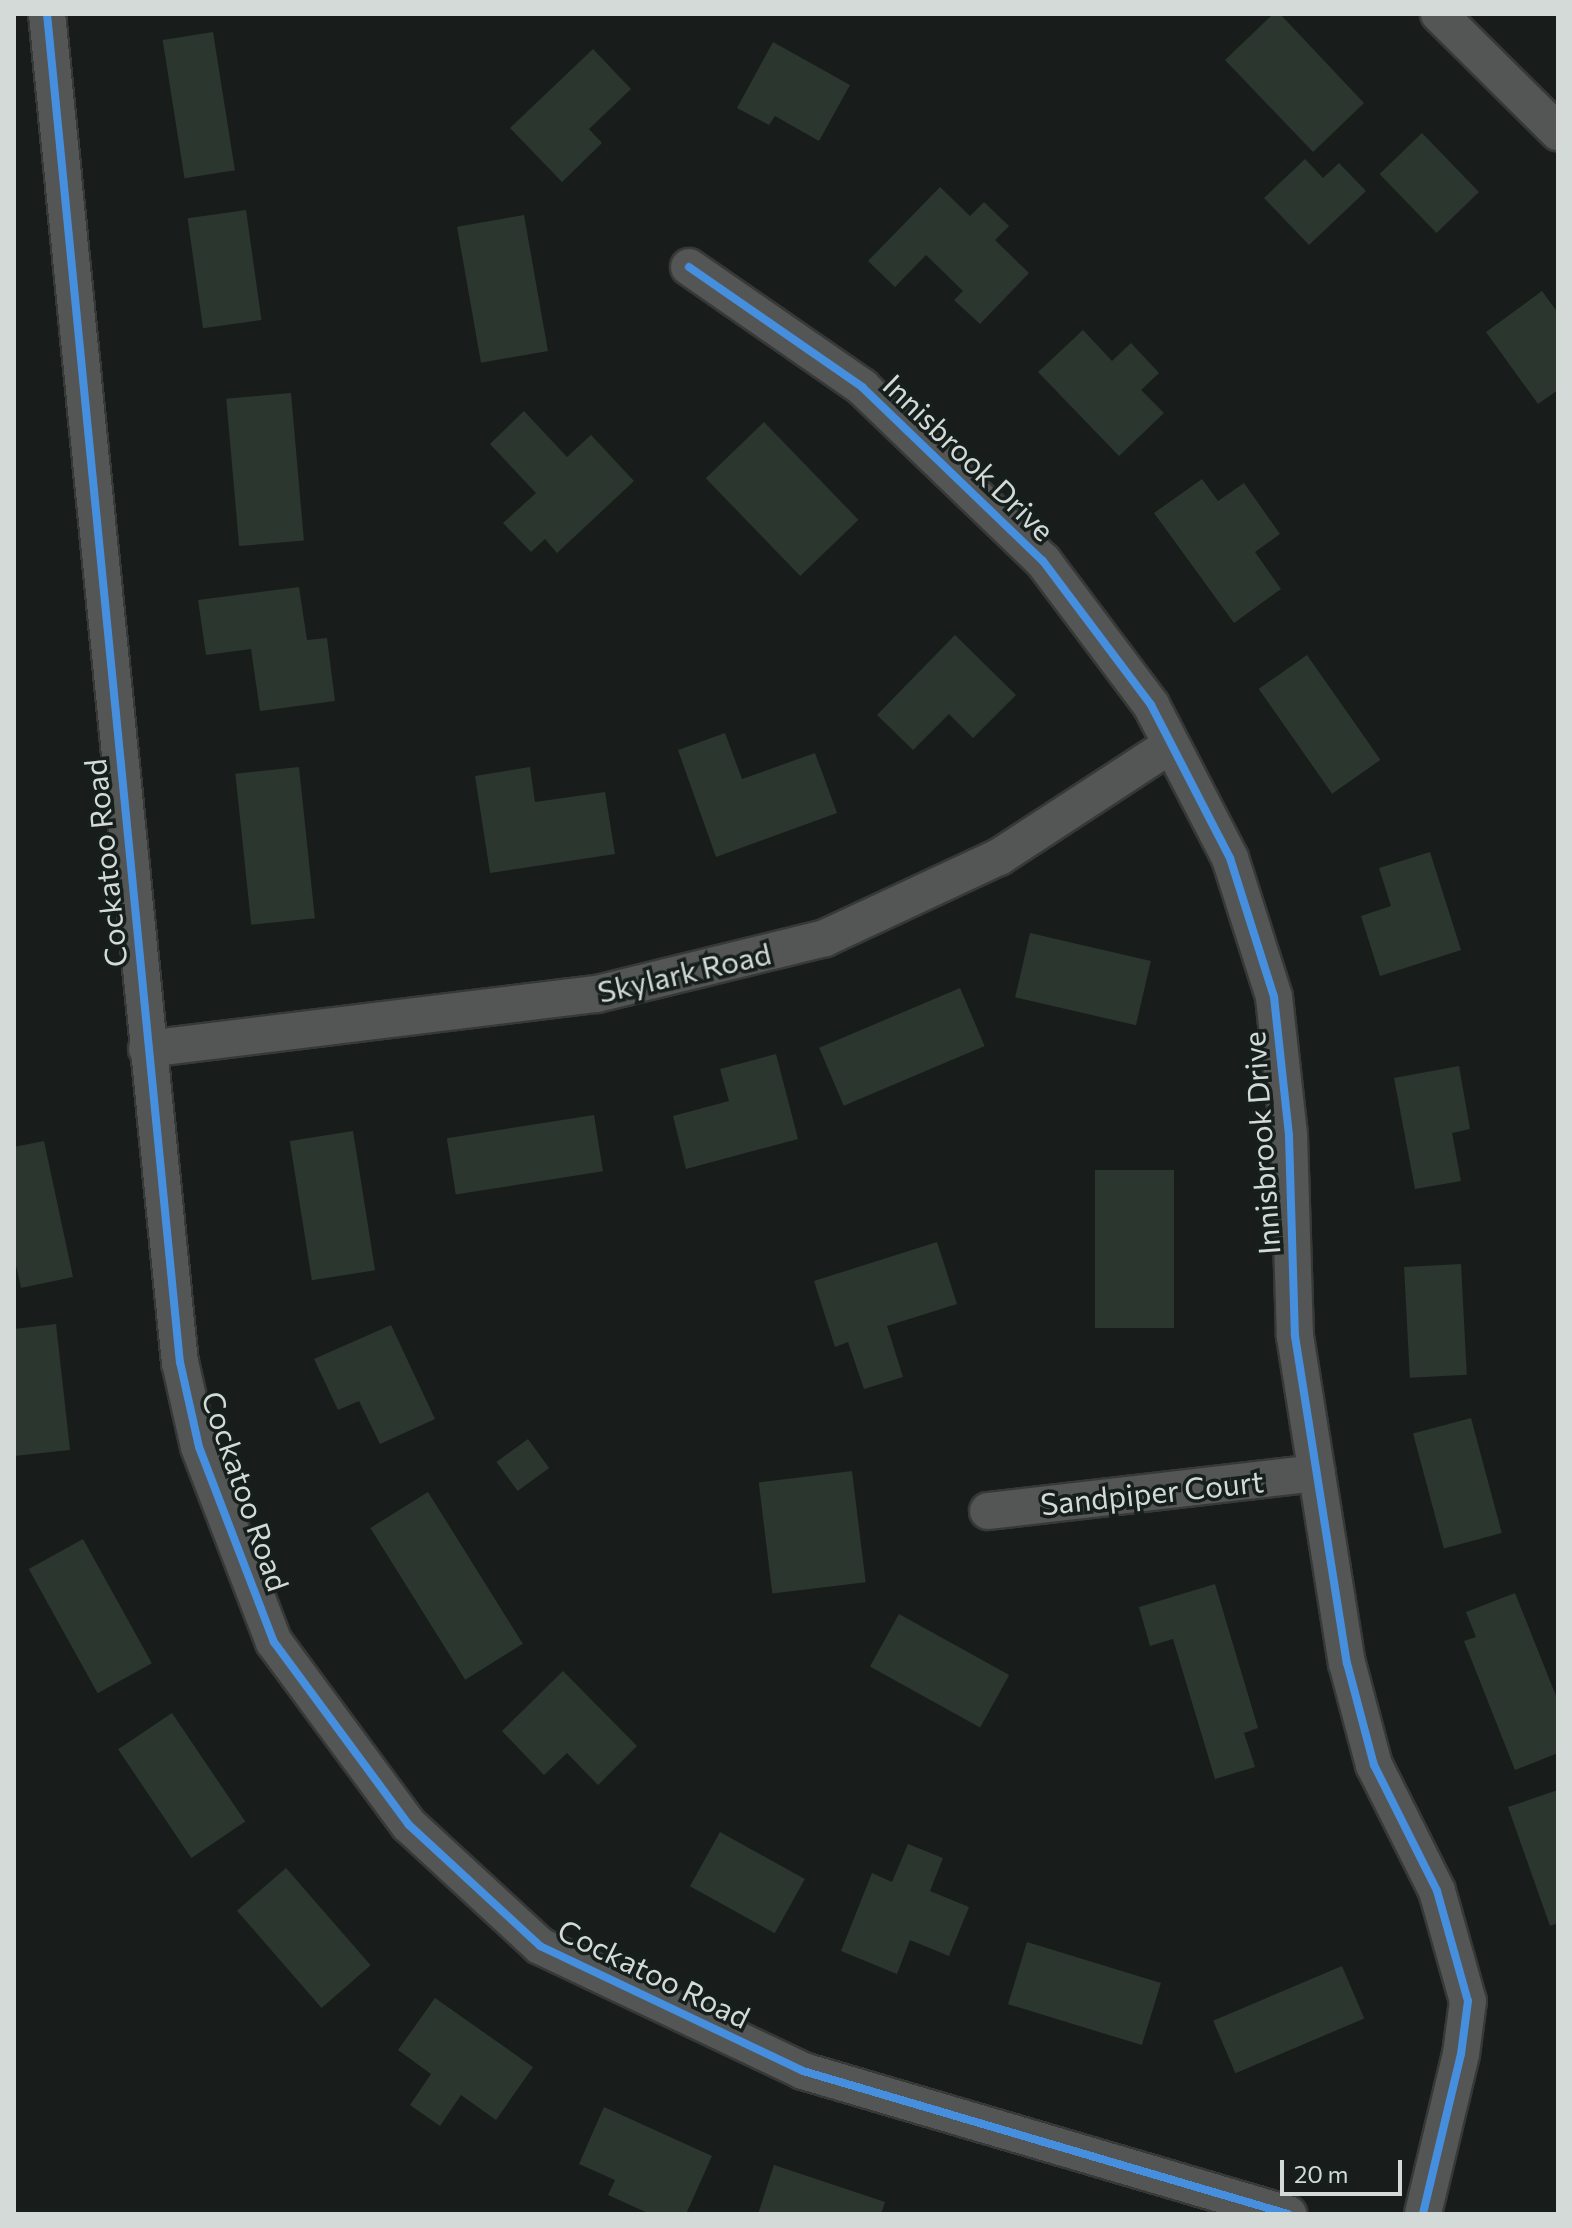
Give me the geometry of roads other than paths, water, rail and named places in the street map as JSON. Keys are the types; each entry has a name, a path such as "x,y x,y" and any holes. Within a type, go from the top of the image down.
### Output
{"street":[{"name":"Cockatoo Road","path":"47,14 180,1362 199,1447 274,1642 409,1825 540,1946 803,2071 1288,2214"},
{"path":"1439,14 1558,132"},
{"name":"Innisbrook Drive","path":"689,267 862,387 1043,561 1151,705 1230,858 1274,997 1289,1136 1295,1336 1347,1663 1374,1765 1437,1891 1468,2001 1461,2054 1423,2214"},
{"name":"Skylark Road","path":"147,1049 597,994 825,938 999,857 1171,745"},
{"name":"Sandpiper Court","path":"988,1511 1317,1473"}]}
